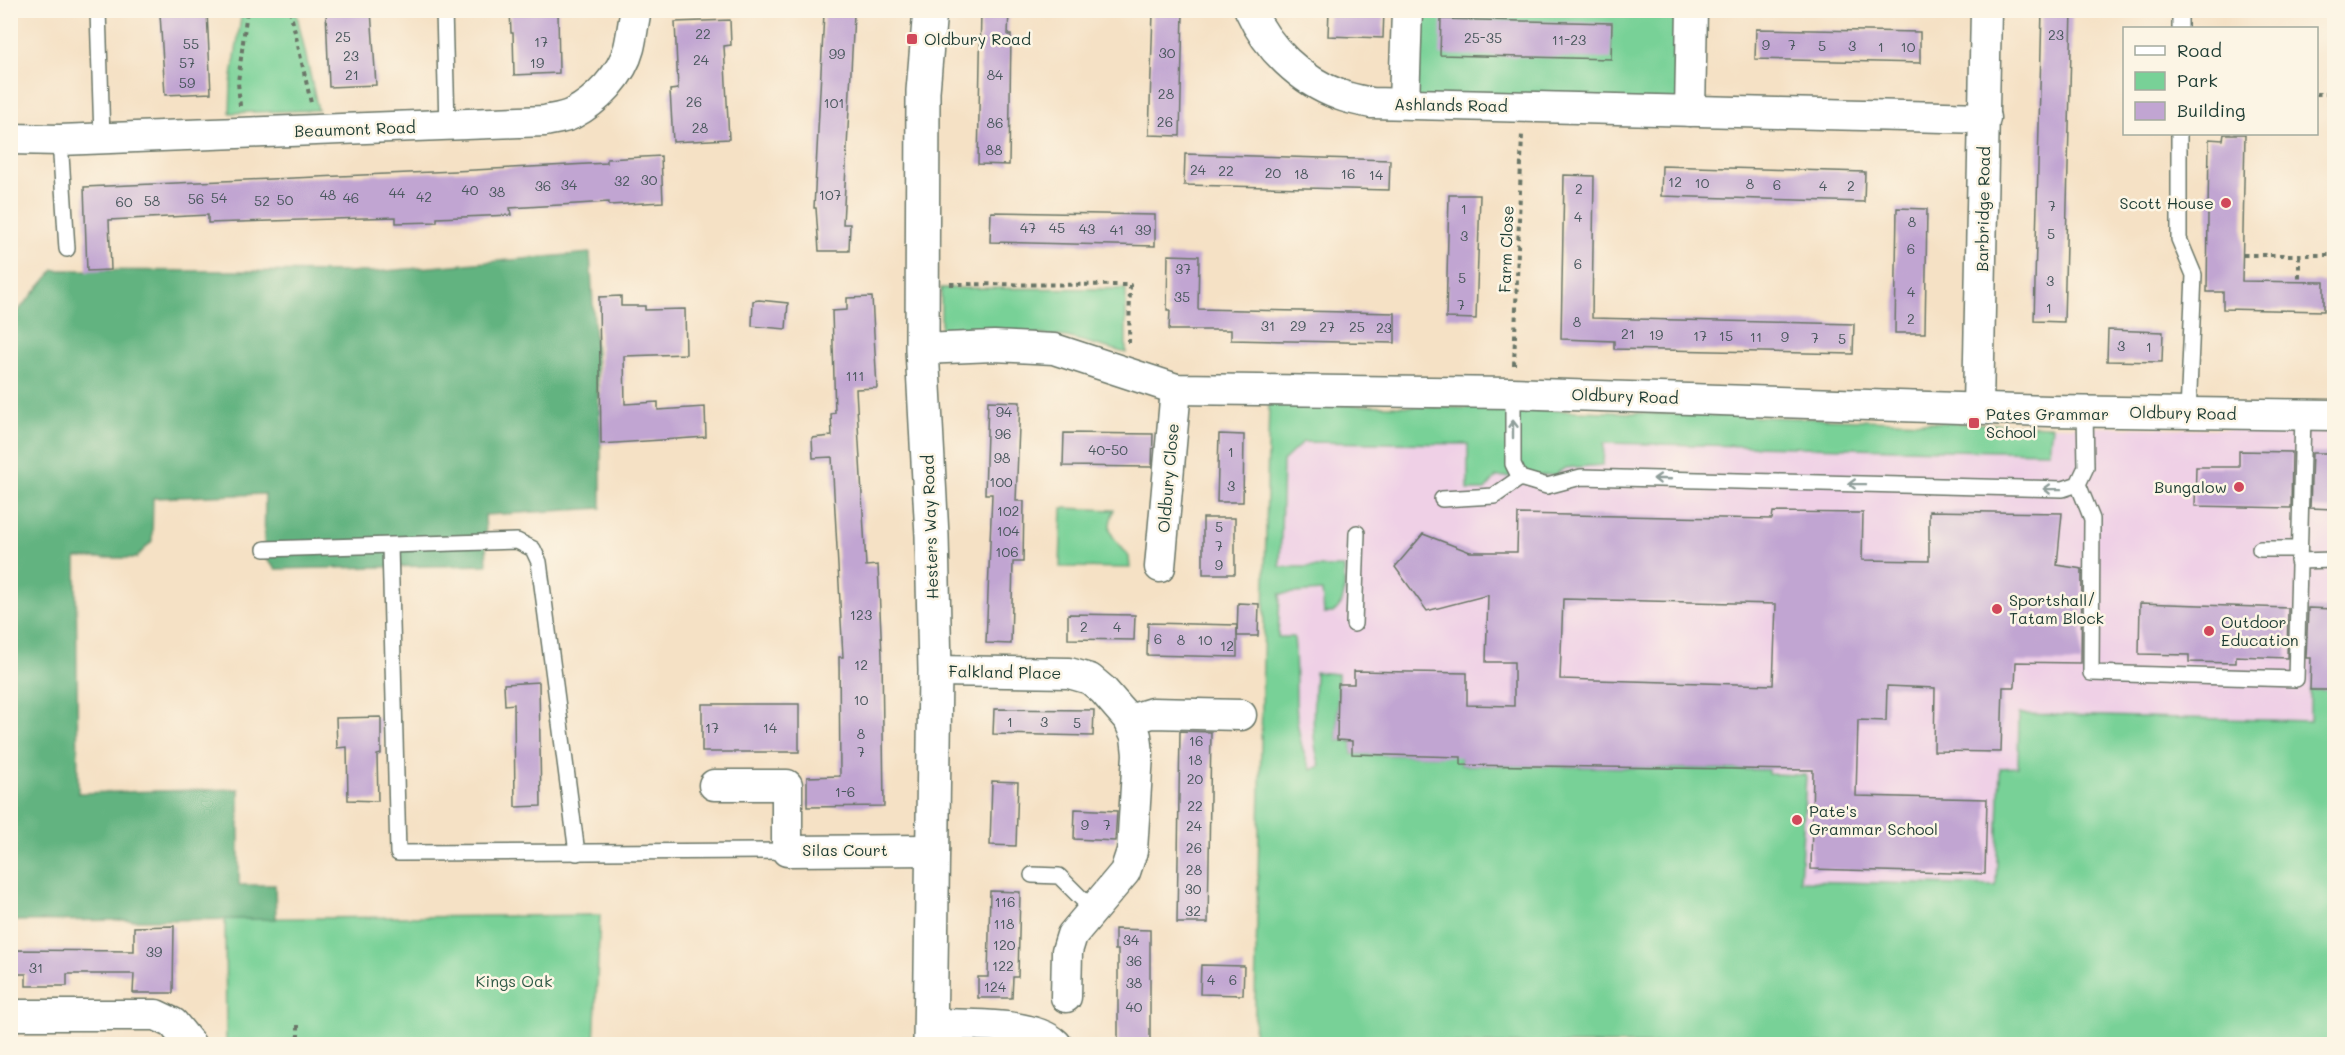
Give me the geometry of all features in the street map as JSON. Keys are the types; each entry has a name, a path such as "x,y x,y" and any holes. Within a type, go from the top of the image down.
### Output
{"street":[{"name":"Beaumont Road","path":"10,139 60,140 242,134 545,121 571,115 606,88 629,50 636,10"},
{"name":"Hesters Way Road","path":"930,10 923,91 922,349 932,536 935,671 931,1034"},
{"name":"Ashlands Road","path":"1250,10 1257,27 1281,57 1309,80 1340,95 1372,103 1984,118"},
{"path":"1404,103 1407,10"},
{"path":"1690,111 1692,10"},
{"name":"Barbridge Road","path":"1978,407 1986,10"},
{"name":"Oldbury Road","path":"922,349 994,346 1054,349 1176,389 1514,393 2085,411 2334,415"},
{"name":"Oldbury Close","path":"1160,567 1176,389"},
{"name":"Falkland Place","path":"935,671 1069,673 1090,679 1103,690 1129,720 1136,736 1138,754 1132,851 1125,872 1072,935 1067,951 1066,997"},
{"path":"1129,720 1152,713 1241,715"},
{"name":"Silas Court","path":"714,785 787,784 787,850 934,850"},
{"path":"10,1015 156,1015 173,1023 190,1044"},
{"path":"931,1034 1017,1028 1050,1038 1056,1044"}],"lane":[{"path":"98,10 102,138"},
{"path":"444,10 447,126"},
{"path":"2180,10 2180,27"},
{"path":"2180,135 2179,239 2194,275 2188,413"},
{"path":"60,140 67,249"},
{"path":"1514,393 1513,464 1520,478 1546,486 1581,477 2062,489 2078,484"},
{"path":"2085,411 2086,467 2078,484 2092,519 2091,673 2296,679 2303,415"},
{"path":"1442,499 1494,496 1520,478"},
{"path":"1354,624 1357,533"},
{"path":"265,549 517,541 533,549 539,562 577,853"},
{"path":"390,546 398,853 787,850"},
{"path":"2260,549 2334,560"},
{"path":"1032,875 1059,876 1092,909"}],"path":[{"path":"242,134 238,82 247,10"},
{"path":"290,10 318,130"},
{"path":"2318,94 2334,94"},
{"name":"Farm Close","path":"1514,393 1523,107"},
{"path":"2243,255 2334,255"},
{"path":"2298,255 2299,281"},
{"path":"922,283 1130,285 1128,373"},
{"path":"298,1025 298,1044"}],"shaded area":[{"name":"Pate's Grammar School","path":"1269,403 2052,426 2334,431 2334,1044 1254,1044"}],"green space":[{"path":"242,11 296,11 318,110 230,113 231,84"},
{"path":"1407,11 1692,11 1690,111 1404,103"},
{"path":"590,253 601,444 601,508 485,515 487,565 276,569 264,557 265,494 153,498 152,541 136,558 76,558 78,793 239,789 239,885 275,885 276,919 11,921 11,319 54,270 374,272"},
{"path":"941,288 1126,289 1126,353 1067,337 1021,333 941,335"},
{"path":"1269,403 2052,426 2049,452 1604,443 1603,465 1565,468 1554,475 1496,477 1485,490 1468,490 1468,444 1303,442 1283,461 1280,567 1344,567 1343,598 1338,609 1333,613 1324,613 1322,591 1280,594 1278,637 1294,637 1297,721 1304,754 1311,770 1320,766 1314,732 1315,672 1338,674 1337,740 1352,741 1352,754 1439,756 1461,750 1461,765 1768,770 1768,774 1806,775 1800,881 1996,886 2000,768 2018,767 2019,714 2310,721 2310,690 2334,690 2334,1044 1254,1044"},
{"path":"1062,508 1114,510 1110,531 1129,557 1130,568 1060,567"},
{"name":"Kings Oak","path":"600,915 594,1044 226,1044 225,919"}],"building":[{"path":"326,10 371,10 376,85 329,87"},
{"path":"510,10 558,10 559,73 514,75"},
{"path":"981,10 1009,10 1008,35 1011,35 1009,165 978,164"},
{"path":"1329,10 1384,10 1383,38 1328,36"},
{"path":"2042,10 2072,10 2064,322 2034,321"},
{"path":"207,12 211,93 165,95 160,14"},
{"path":"1153,12 1183,12 1180,136 1149,135"},
{"path":"824,13 854,14 843,224 850,224 849,251 819,251 816,208 814,208"},
{"path":"1441,19 1612,23 1611,59 1440,55"},
{"path":"730,20 731,45 724,46 729,139 673,142 670,90 678,89 675,22"},
{"path":"1756,29 1920,32 1920,63 1755,59"},
{"name":"Scott House","path":"2224,135 2245,135 2242,281 2324,282 2324,311 2223,309 2223,292 2207,292 2209,139 2223,140"},
{"path":"1185,154 1390,160 1389,190 1184,185"},
{"path":"661,156 663,202 609,205 609,202 510,208 511,215 437,218 437,222 396,223 396,217 208,223 208,215 109,220 111,270 87,271 84,187 607,163 607,159"},
{"path":"1662,166 1865,172 1864,202 1661,196"},
{"path":"1564,175 1594,176 1592,318 1854,324 1853,354 1614,349 1614,341 1561,339"},
{"path":"1449,195 1480,195 1476,319 1446,318"},
{"path":"1897,208 1927,209 1925,333 1895,333"},
{"path":"991,212 1155,215 1155,246 990,242"},
{"path":"1168,255 1199,256 1198,309 1395,313 1395,343 1231,340 1231,330 1169,330"},
{"path":"621,296 621,306 645,306 645,310 685,309 686,354 624,356 625,404 658,402 658,410 705,407 706,437 601,444 599,297"},
{"path":"872,297 877,388 856,389 866,566 878,565 884,806 807,807 807,777 840,776 839,657 843,657 832,457 813,458 812,438 832,436 831,414 835,413 832,311 847,310 847,298"},
{"path":"753,301 788,303 786,329 752,326"},
{"path":"2108,330 2163,332 2162,362 2107,361"},
{"path":"988,401 1020,402 1016,501 1024,501 1023,562 1013,562 1011,644 986,643 992,494 985,494"},
{"path":"1064,433 1153,434 1152,467 1063,466"},
{"path":"1219,434 1244,435 1243,502 1217,502"},
{"name":"Bungalow","path":"2239,451 2292,452 2291,508 2195,506 2196,467 2239,467"},
{"path":"2312,453 2329,453 2329,457 2334,457 2334,509 2310,508"},
{"path":"1929,511 2062,513 2057,565 2082,569 2081,663 2016,662 2015,687 2003,687 2001,752 1934,751 1935,688 1887,686 1886,721 1858,720 1856,796 1987,799 1985,874 1811,869 1813,770 1461,765 1461,757 1352,754 1352,741 1337,740 1338,684 1354,684 1354,671 1467,673 1467,705 1514,706 1514,662 1486,662 1488,595 1427,611 1395,567 1423,534 1470,552 1517,552 1518,514 1772,519 1773,512 1863,513 1862,560 1929,561","holes":["1563,599 1776,604 1773,685 1560,679"]},
{"path":"1203,518 1235,518 1235,574 1203,574"},
{"path":"1238,603 1259,604 1258,636 1237,636"},
{"name":"Outdoor Education","path":"2140,603 2288,608 2287,658 2236,656 2236,663 2189,662 2189,655 2139,654"},
{"path":"2308,608 2334,609 2334,690 2310,690 2311,658 2306,658"},
{"path":"1068,614 1135,615 1134,640 1068,639"},
{"path":"1148,623 1237,625 1237,657 1147,655"},
{"path":"539,682 541,806 515,807 514,704 505,705 504,684"},
{"path":"702,704 799,704 799,752 702,752"},
{"path":"994,709 1094,710 1093,736 993,734"},
{"path":"381,717 381,754 377,755 378,801 348,800 347,747 337,748 336,718"},
{"path":"1180,731 1211,732 1208,923 1177,923"},
{"path":"992,781 1018,782 1016,846 990,845"},
{"path":"1075,809 1117,811 1115,841 1074,839"},
{"path":"990,891 1020,892 1018,977 1013,977 1012,998 978,998 978,977 988,977"},
{"path":"174,926 173,993 133,993 134,974 67,974 67,986 26,986 26,974 10,974 10,950 134,951 134,927"},
{"path":"1115,929 1150,930 1150,1041 1118,1042 1118,950 1115,950"},
{"path":"1201,965 1244,966 1243,995 1200,994"}],"place":[{"name":"Oldbury Road","path":"912,39"},
{"name":"Scott House","path":"2226,203"},
{"name":"Pates Grammar School","path":"1974,423"},
{"name":"Bungalow","path":"2239,487"},
{"name":"Sportshall/ Tatam Block","path":"1997,609"},
{"name":"Outdoor Education","path":"2209,631"},
{"name":"Pate's Grammar School","path":"1797,820"}]}
